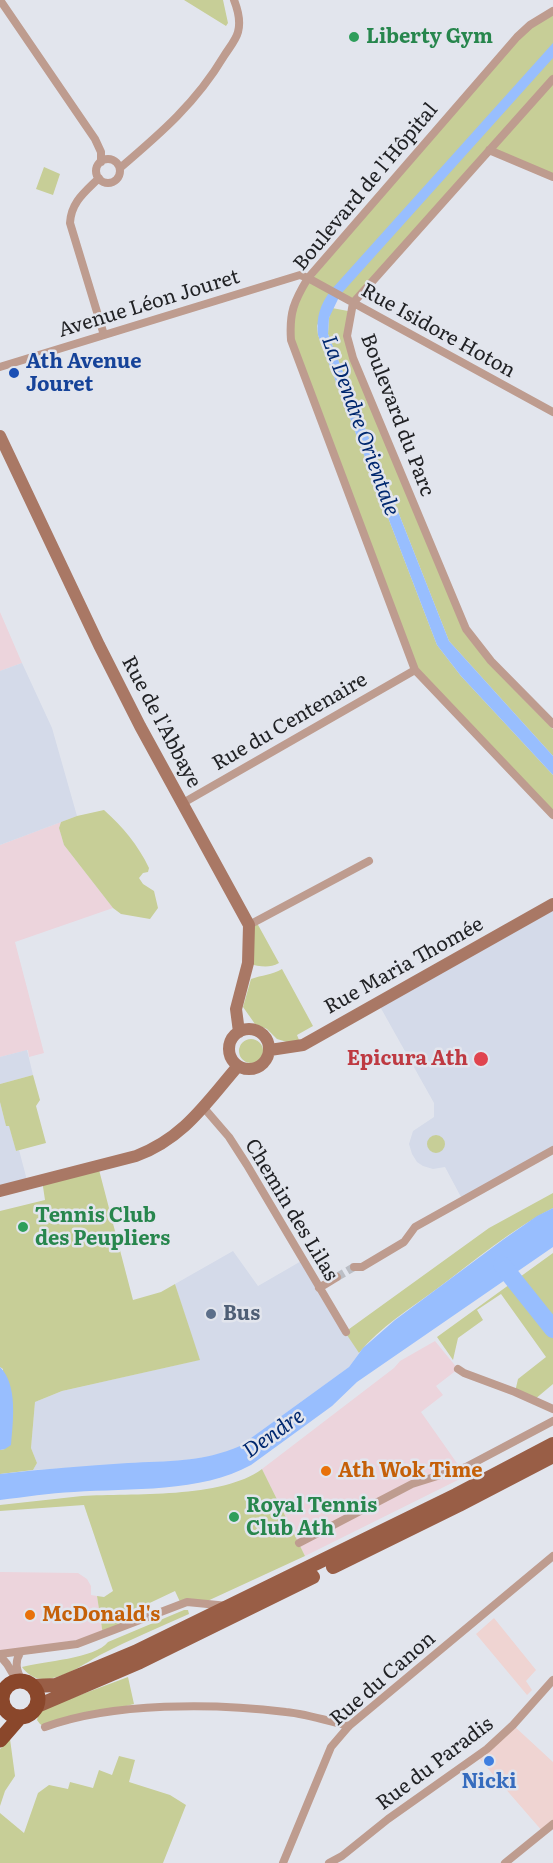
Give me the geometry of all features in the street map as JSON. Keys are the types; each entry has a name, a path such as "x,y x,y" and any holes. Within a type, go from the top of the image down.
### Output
{"highway":[{"path":"12,1688 38,1695 37,1706 33,1712 10,1716 4,1706 12,1688"},
{"path":"0,1740 10,1716"}],"main road":[{"path":"12,1688 56,1685 88,1673 232,1606 456,1495 553,1443"},
{"path":"37,1706 140,1662 238,1615 553,1456"}],"street":[{"path":"120,168 180,115 218,67 238,33 238,13 234,0"},
{"path":"1,2 95,139 101,152 102,162 97,171 99,178 105,182 112,182 120,175 120,168 112,160 102,162"},
{"name":"Boulevard de l'Hôpital","path":"553,11 530,25 517,37 308,278 296,298 289,321 291,340 415,670 553,815"},
{"path":"353,303 553,79"},
{"path":"489,150 553,177"},
{"path":"99,178 74,205 70,212 70,223 104,334"},
{"name":"Avenue Léon Jouret","path":"0,367 300,275 308,278"},
{"name":"Rue Isidore Hoton","path":"308,278 553,412"},
{"name":"Boulevard du Parc","path":"353,303 347,336 353,358 453,604 466,629 491,661 553,724"},
{"name":"Rue de l'Abbaye","path":"0,436 140,726 249,925 248,964 236,1010 238,1032"},
{"name":"Rue du Centenaire","path":"183,803 415,670"},
{"path":"249,925 369,861"},
{"name":"Rue Maria Thomée","path":"270,1050 303,1045 553,904"},
{"path":"244,1029 257,1030 267,1038 270,1050 268,1057 259,1066 246,1069 238,1066 229,1049 230,1043 238,1032 244,1029"},
{"path":"0,1191 151,1151 170,1140 204,1108 238,1066"},
{"name":"Chemin des Lilas","path":"204,1108 229,1137 247,1165 346,1332"},
{"path":"354,1267 362,1267 404,1242 415,1227 553,1150"},
{"path":"319,1288 337,1277"},
{"path":"458,1369 553,1409"},
{"path":"299,1543 412,1484 466,1467 553,1421"},
{"name":"Rue du Canon","path":"283,1863 331,1747 349,1726 553,1556"},
{"path":"0,1655 71,1646 187,1602 232,1606"},
{"path":"12,1688 20,1653"},
{"path":"0,1655 7,1664 12,1688"},
{"name":"Rue du Paradis","path":"329,1863 342,1856 388,1819 487,1749 513,1725 553,1680"},
{"path":"45,1727 109,1711 198,1706 288,1712 349,1726"},
{"path":"505,1863 553,1824"}],"shaded area":[{"path":"0,612 22,663 0,671"},
{"path":"22,663 52,728 77,816 0,845 0,671"},
{"path":"61,822 59,828 64,845 113,908 15,942 44,1053 29,1057 28,1050 0,1057 0,845"},
{"name":"Epicura Ath","path":"553,904 553,1150 461,1197 445,1167 433,1169 423,1166 412,1154 409,1144 413,1131 434,1117 434,1103 378,1003"},
{"path":"27,1050 33,1075 0,1084 0,1057"},
{"path":"0,1102 6,1126 9,1125 16,1151 19,1150 28,1184 0,1191"},
{"path":"233,1251 258,1286 303,1260 359,1353 349,1367 240,1446 221,1455 177,1461 33,1470 37,1463 31,1448 35,1402 62,1391 199,1360 175,1284"},
{"path":"435,1341 458,1369 436,1386 443,1395 421,1412 466,1476 305,1556 262,1469 394,1368 400,1361"},
{"path":"0,1572 78,1573 87,1579 91,1586 91,1595 97,1596 103,1635 0,1654"},
{"path":"494,1618 536,1670 526,1681 532,1690 527,1695 476,1634"},
{"path":"513,1725 553,1762 553,1824 543,1832 477,1756"}],"green space":[{"path":"184,0 223,0 228,23 226,26"},
{"path":"553,11 553,177 489,150 353,303 331,291 317,326 318,335 437,645 461,676 553,775 553,815 415,670 291,340 296,298 517,37"},
{"path":"44,167 60,174 53,195 36,189"},
{"path":"332,308 348,311 344,335 463,631 489,664 553,729 553,756 449,641 328,334"},
{"path":"104,810 130,837 149,868 148,872 143,873 139,878 143,884 154,891 158,908 150,919 121,914 113,908 64,845 59,828 61,822"},
{"path":"257,923 279,963 275,965 248,964 249,925"},
{"path":"282,969 313,1026 297,1035 299,1040 287,1042 277,1039 267,1029 255,1024 243,1007 251,979"},
{"path":"251,1039 260,1042 263,1051 260,1060 251,1063 242,1060 239,1051 242,1042"},
{"path":"33,1075 40,1100 36,1106 46,1143 16,1151 0,1102 0,1084"},
{"path":"436,1135 442,1138 445,1144 442,1150 436,1153 430,1150 427,1144 430,1138"},
{"path":"98,1166 133,1300 161,1292 175,1284 200,1360 62,1391 35,1402 31,1448 37,1463 33,1470 0,1474 0,1450 5,1449 3,1369 0,1367 0,1211 45,1200 42,1180"},
{"path":"553,1193 553,1208 508,1235 396,1318 359,1353 345,1332 489,1228"},
{"path":"553,1253 553,1384 534,1400 515,1392 518,1379 546,1357 501,1294 477,1310 483,1320 458,1338 453,1360 437,1337"},
{"path":"262,1469 305,1556 203,1603 181,1604 175,1591 137,1609 141,1620 103,1635 97,1596 104,1597 113,1591 84,1505 0,1511 0,1505 82,1496 201,1490 245,1479"},
{"path":"188,1610 189,1614 122,1644 60,1676 38,1679 22,1667 81,1656"},
{"path":"128,1677 134,1704 45,1727 37,1720 40,1710"},
{"path":"10,1739 15,1776 5,1791 0,1806 0,1749"},
{"path":"119,1756 135,1760 129,1782 170,1795 186,1805 163,1863 0,1863 0,1813 24,1833 38,1793 49,1785 68,1789 70,1782 93,1788 99,1770 112,1775"}],"water":[{"name":"La Dendre Orientale","path":"553,43 553,58 340,295 329,318 328,334 449,641 553,756 553,775 461,676 437,645 318,335 318,322 324,301 331,290"},
{"name":"Dendre","path":"553,1208 553,1247 357,1382 332,1406 251,1465 231,1474 188,1485 55,1493 0,1500 0,1474 80,1466 185,1460 213,1455 240,1446 349,1367 363,1348 395,1320 504,1239"},
{"path":"0,1367 10,1383 13,1415 11,1445 0,1450"}],"waterway":[{"path":"502,1265 553,1329"}],"tunnel":[{"path":"337,1277 354,1267"}],"place":[{"name":"Liberty Gym","path":"354,37"},
{"name":"Ath Avenue Jouret","path":"14,373"},
{"name":"Epicura Ath","path":"481,1059"},
{"name":"Tennis Club des Peupliers","path":"23,1227"},
{"name":"Bus","path":"211,1314"},
{"name":"Ath Wok Time","path":"326,1471"},
{"name":"Royal Tennis Club Ath","path":"234,1517"},
{"name":"McDonald's","path":"30,1615"},
{"name":"Nicki","path":"489,1761"}]}
